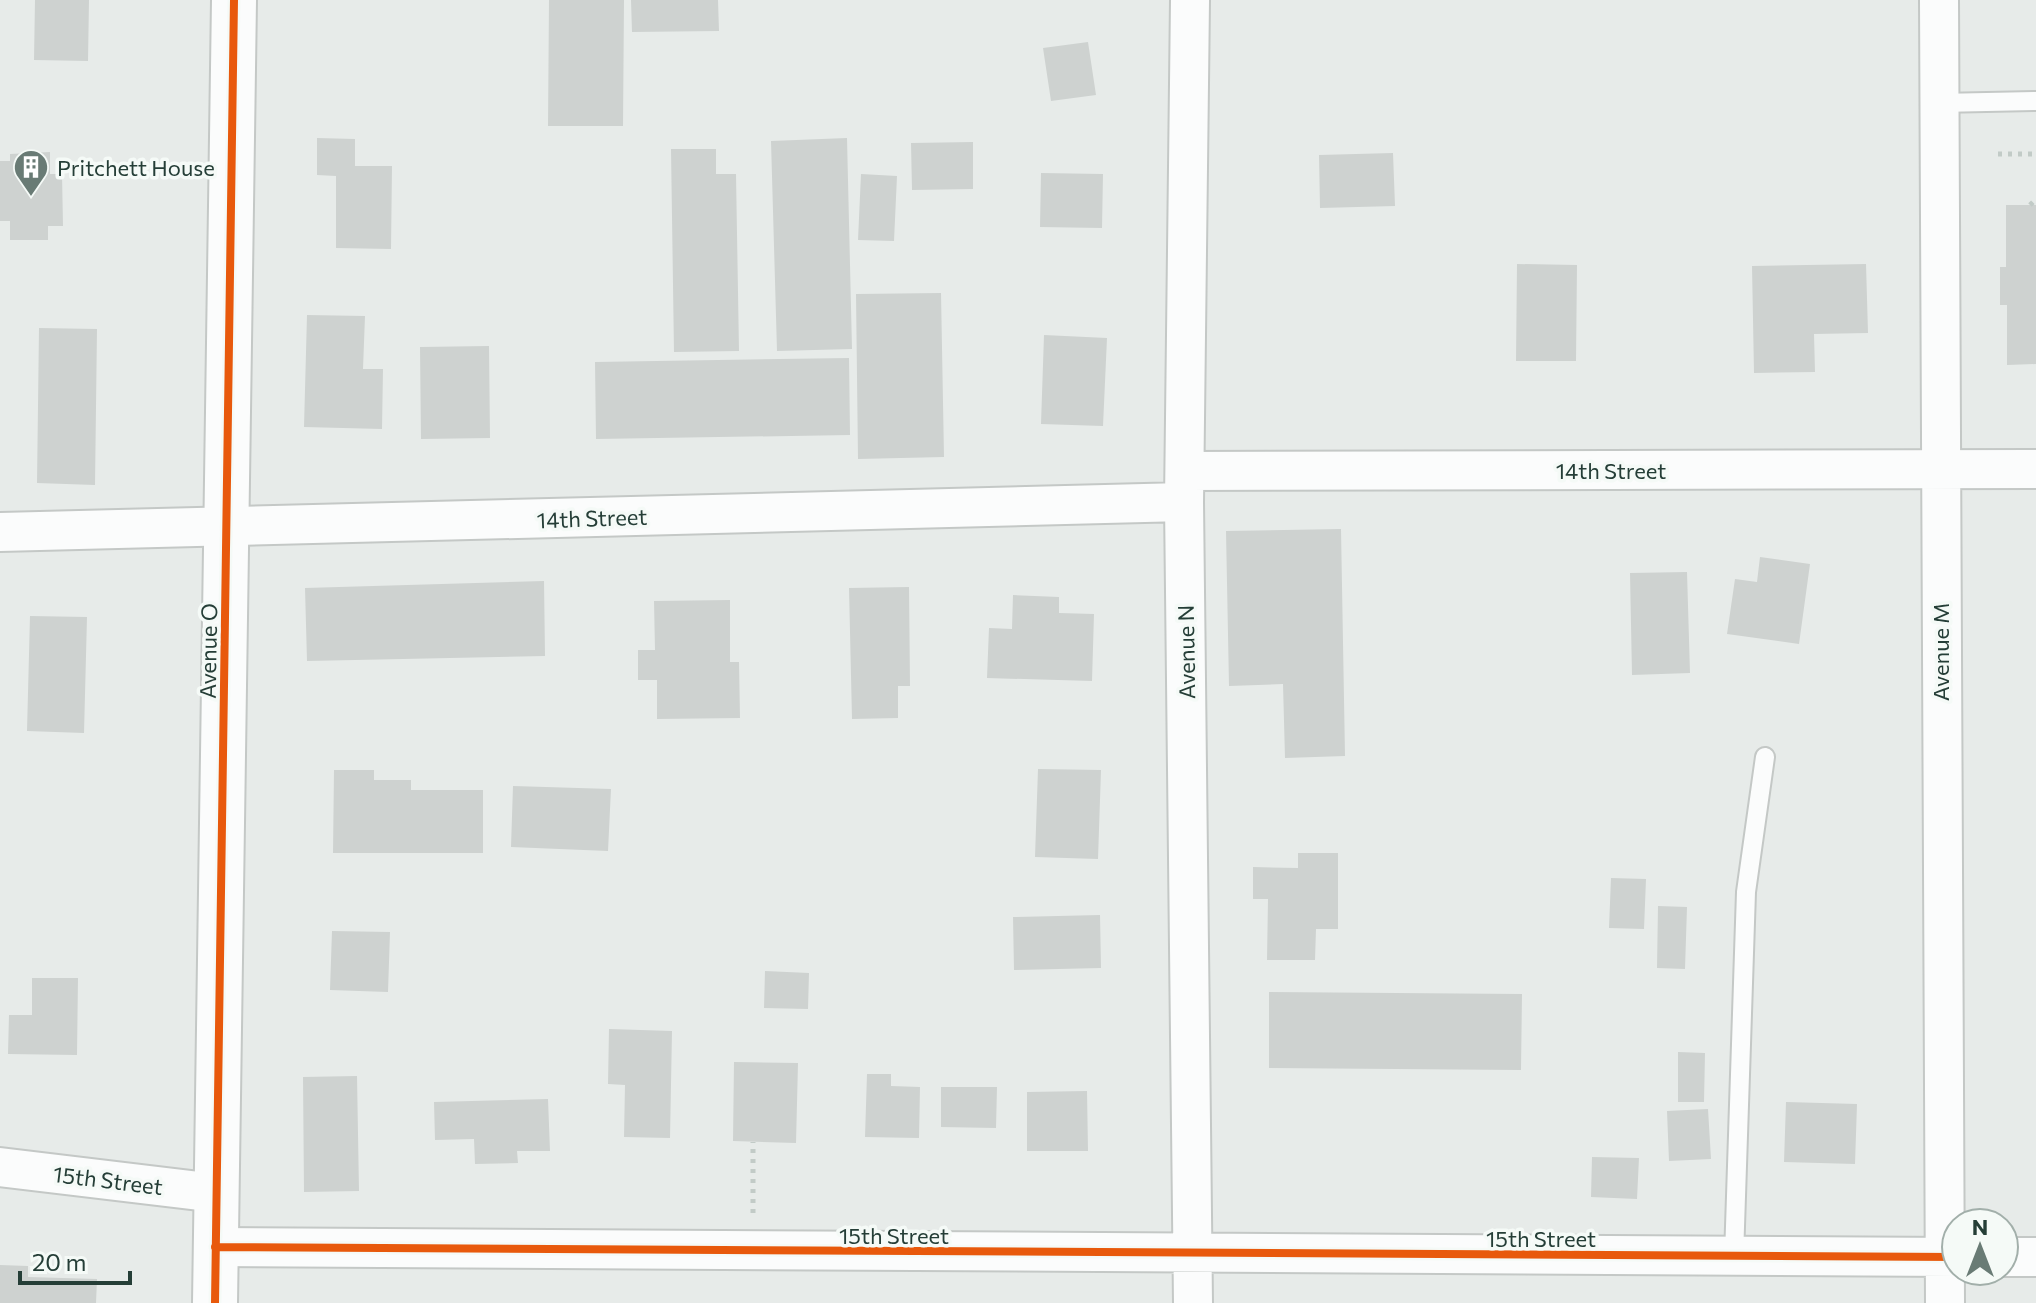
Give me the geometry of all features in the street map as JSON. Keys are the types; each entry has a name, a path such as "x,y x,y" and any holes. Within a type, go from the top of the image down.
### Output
{"street":[{"name":"Avenue O","path":"215,1303 229,528 234,0"},
{"name":"Avenue N","path":"1190,0 1185,487 1193,1303"},
{"name":"Avenue M","path":"1939,0 1939,469 1949,1207"},
{"name":"14th Street","path":"0,532 229,528 1185,487 2036,469"},
{"name":"15th Street","path":"0,1167 216,1193"},
{"name":"15th Street","path":"215,1247 1940,1257"}],"lane":[{"path":"1939,103 2036,101"},
{"path":"1734,1257 1746,892 1765,757"}],"path":[{"path":"1998,154 2036,154"},
{"path":"2030,205 2036,199"},
{"path":"752,1252 753,1142"}],"building":[{"path":"35,0 89,0 88,61 34,60"},
{"path":"549,0 624,0 623,126 548,126"},
{"path":"631,0 718,0 719,31 632,32"},
{"path":"1088,42 1096,95 1051,101 1043,48"},
{"path":"317,138 355,139 355,166 392,166 391,249 336,248 336,176 317,175"},
{"path":"847,138 852,349 777,351 771,141"},
{"path":"973,142 973,189 912,190 911,143"},
{"path":"671,149 716,149 716,174 736,174 739,351 674,352"},
{"name":"Pritchett House","path":"50,152 50,174 62,174 63,226 48,226 48,240 10,240 10,221 0,221 0,161 10,161 10,154"},
{"path":"1393,153 1395,206 1320,208 1319,155"},
{"path":"1041,173 1103,174 1102,228 1040,227"},
{"path":"861,174 897,176 894,241 858,240"},
{"path":"2006,205 2036,205 2036,364 2007,365 2007,305 2000,305 2000,267 2006,267"},
{"path":"1517,264 1577,265 1576,361 1516,361"},
{"path":"1866,264 1868,333 1814,334 1815,372 1754,373 1752,266"},
{"path":"941,293 944,457 858,459 856,294"},
{"path":"307,315 365,316 363,369 383,369 382,429 304,427"},
{"path":"39,328 97,329 95,485 37,483"},
{"path":"1044,335 1107,338 1103,426 1041,424"},
{"path":"489,346 490,438 421,439 420,347"},
{"path":"849,358 850,435 596,439 595,362"},
{"path":"1341,529 1345,756 1285,758 1283,684 1229,686 1226,531"},
{"path":"1760,557 1810,564 1799,644 1727,634 1735,579 1757,582"},
{"path":"1687,572 1690,673 1632,675 1630,573"},
{"path":"544,581 545,656 307,661 305,588"},
{"path":"909,587 910,686 898,686 898,718 852,719 849,588"},
{"path":"1013,595 1059,597 1059,613 1094,614 1092,681 987,678 989,628 1012,629"},
{"path":"730,600 730,662 739,662 740,718 657,719 657,680 638,680 638,650 655,650 654,601"},
{"path":"30,616 87,617 84,733 27,731"},
{"path":"1038,769 1101,770 1098,859 1035,857"},
{"path":"334,770 374,770 374,780 411,780 411,790 483,790 483,853 333,853"},
{"path":"513,786 611,789 608,851 511,847"},
{"path":"1298,853 1338,853 1338,929 1316,929 1315,960 1267,960 1268,899 1253,899 1253,867 1298,868"},
{"path":"1611,878 1646,879 1644,929 1609,928"},
{"path":"1658,906 1687,907 1685,969 1657,968"},
{"path":"1100,915 1101,968 1014,970 1013,917"},
{"path":"332,931 390,932 388,992 330,990"},
{"path":"765,971 809,973 808,1009 764,1008"},
{"path":"32,978 78,978 77,1055 8,1054 9,1015 32,1015"},
{"path":"1269,992 1522,994 1521,1070 1269,1068"},
{"path":"609,1029 672,1031 670,1138 624,1137 625,1085 608,1084"},
{"path":"1678,1052 1705,1053 1704,1102 1678,1102"},
{"path":"734,1062 798,1063 796,1143 733,1141"},
{"path":"867,1074 891,1074 891,1086 920,1087 919,1138 865,1137"},
{"path":"357,1076 359,1191 304,1192 303,1077"},
{"path":"941,1087 997,1087 996,1128 941,1127"},
{"path":"1087,1091 1088,1151 1027,1151 1027,1092"},
{"path":"548,1099 550,1151 517,1151 518,1163 475,1164 474,1139 435,1140 434,1102"},
{"path":"1786,1102 1857,1104 1855,1164 1784,1162"},
{"path":"1708,1109 1711,1159 1669,1161 1667,1111"},
{"path":"1592,1157 1639,1158 1637,1199 1591,1197"},
{"path":"0,1265 28,1266 28,1277 97,1279 96,1303 0,1303"}],"cycle path":[{"path":"215,1303 234,0"},
{"path":"215,1247 1940,1257"}],"place":[{"name":"Pritchett House","path":"31,198"}]}
